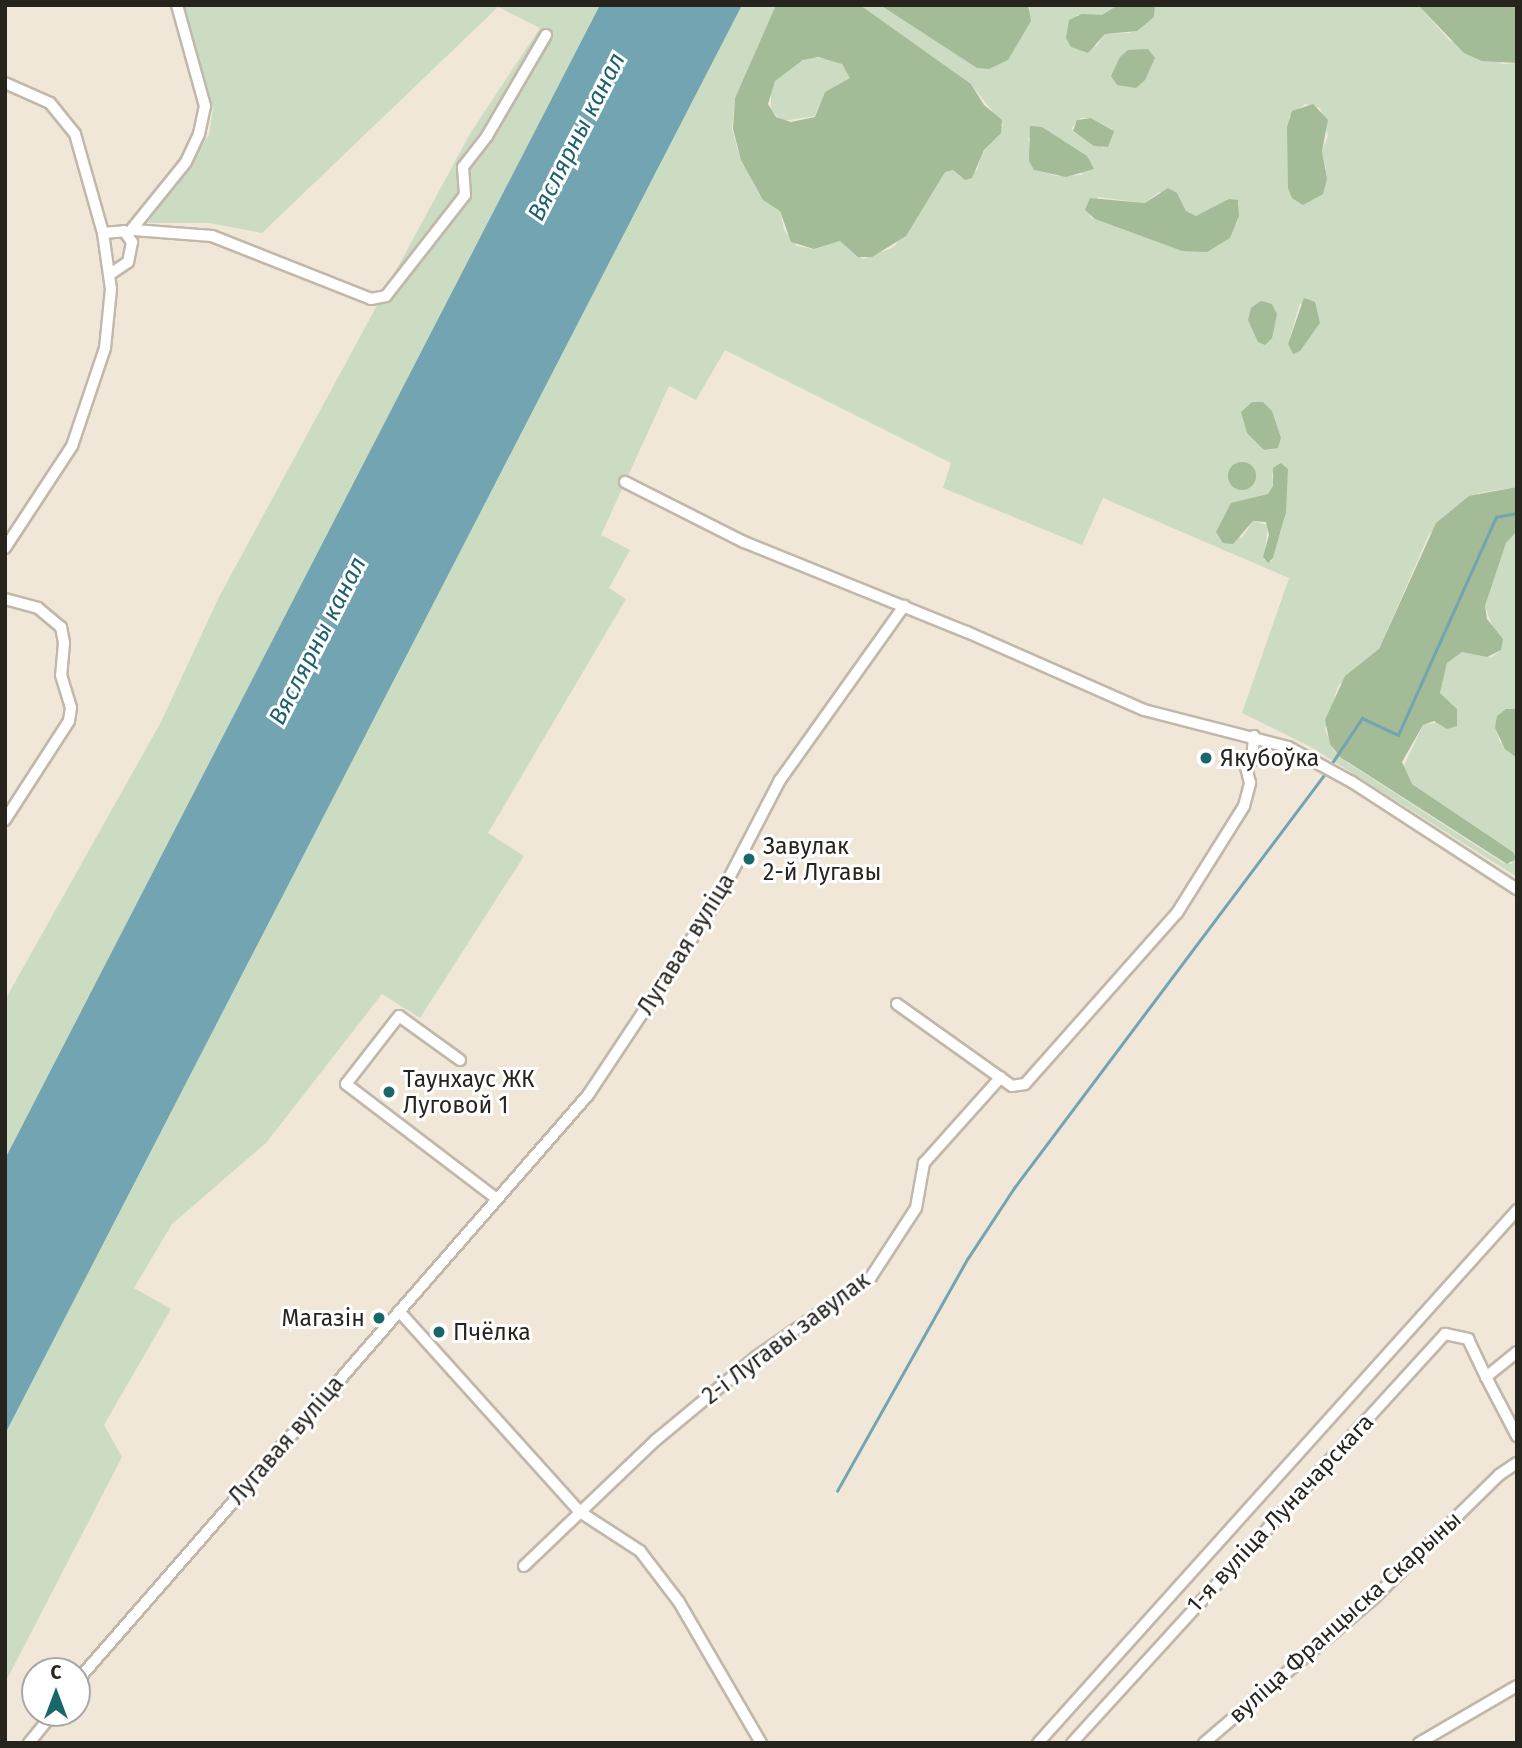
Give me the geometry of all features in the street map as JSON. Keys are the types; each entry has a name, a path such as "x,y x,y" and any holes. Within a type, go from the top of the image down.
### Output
{"street":[{"path":"110,274 128,262 131,232 186,162 200,134 205,106 177,5"},
{"path":"103,233 212,236 371,299 386,296 465,195 463,167 487,136 546,35"},
{"path":"5,83 38,96 62,114 75,134 103,233 110,274 105,348 72,446 5,548"},
{"path":"625,482 744,542 904,606 1143,710 1254,736 1288,747 1352,782 1517,889"},
{"path":"5,599 38,608 61,627 61,675 71,708 69,722 5,820"},
{"name":"Лугавая вуліца","path":"91,1665 588,1095 717,901 780,780 904,606"},
{"path":"897,1004 1012,1086 1025,1084 1177,913 1249,794 1245,767 1252,760 1254,736"},
{"path":"460,1060 398,1016 346,1084 496,1199"},
{"name":"2-і Лугавы завулак","path":"524,1566 656,1440 756,1357 871,1277 916,1208 924,1163 1001,1077"},
{"path":"1038,1743 1517,1210"},
{"path":"400,1311 580,1512 640,1551 680,1602 761,1743"},
{"name":"1-я вуліца Луначарскага","path":"1072,1743 1444,1334 1468,1339 1486,1377"},
{"path":"1517,1352 1486,1377 1517,1436"},
{"name":"вуліца Францыска Скарыны","path":"1204,1743 1375,1597 1499,1475 1517,1463"},
{"path":"1419,1743 1517,1686"},
{"path":"29,1743 41,1727"}],"green space":[{"path":"184,5 776,5 735,98 732,129 738,151 759,194 780,211 784,230 797,246 814,249 840,241 863,259 894,247 945,172 953,170 962,178 977,170 982,154 1003,125 971,84 860,5 880,5 977,68 988,69 1030,9 1028,5 1118,5 1102,15 1077,15 1096,47 1105,34 1130,33 1154,17 1155,5 1418,5 1449,40 1503,64 1517,63 1517,487 1479,493 1429,534 1379,649 1338,686 1325,729 1333,750 1348,763 1503,863 1512,864 1513,852 1412,784 1402,770 1423,725 1439,722 1453,705 1440,693 1447,663 1462,652 1492,657 1501,650 1485,606 1506,543 1517,531 1517,709 1501,712 1495,728 1500,742 1517,758 1517,877 1311,747 1242,713 1289,578 1103,498 1082,545 943,488 951,463 725,350 696,400 669,386 601,535 630,550 609,588 626,599 488,833 524,856 420,1018 382,994 266,1143 172,1224 134,1288 171,1309 104,1425 122,1457 5,1683 5,1000 161,722 219,597 471,132 540,28 498,7 262,233 209,223 148,223 209,135 213,109","holes":["1305,104 1320,108 1328,136 1322,151 1326,169 1288,188 1289,117","1080,118 1091,118 1112,129 1104,148 1074,133 1072,128","1028,137 1084,175 1057,176 1034,170","1159,192 1177,193 1186,211 1196,216 1239,203 1237,224 1182,251 1090,217 1098,197 1145,203","1300,303 1317,328 1293,354 1288,344","1288,469 1283,524 1272,561 1264,560 1268,525 1253,521 1241,539 1231,504 1268,494 1273,486 1272,473"]},
{"path":"776,5 860,5 971,84 984,105 1002,120 1001,133 984,150 972,178 965,180 953,170 945,172 906,236 872,257 858,257 840,241 814,249 791,242 780,211 763,200 741,160 733,129 735,98","holes":["818,57 842,64 850,78 825,92 815,117 791,122 776,117 768,104 775,81 803,60"]},
{"path":"880,5 1028,5 1031,21 1008,60 989,69 977,68"},
{"path":"1118,5 1155,5 1154,17 1137,31 1105,34 1088,53 1071,47 1066,38 1069,20 1082,14 1102,15"},
{"path":"1418,5 1517,5 1517,63 1482,61 1464,53"},
{"path":"1148,49 1155,58 1145,80 1136,88 1117,85 1111,76 1120,57 1128,50"},
{"path":"809,57 835,60 847,68 850,78 825,92 815,116 783,121 771,111 771,87 779,76"},
{"path":"1313,104 1328,120 1322,151 1327,179 1323,194 1303,205 1292,198 1288,188 1287,127 1292,111"},
{"path":"1091,118 1114,131 1108,147 1094,146 1073,131 1077,120"},
{"path":"1030,126 1042,127 1087,156 1094,169 1066,177 1034,170 1029,161"},
{"path":"1168,188 1177,193 1186,211 1196,216 1229,199 1238,200 1239,216 1230,238 1207,252 1182,251 1095,219 1085,210 1090,198 1145,203"},
{"path":"1304,298 1315,302 1320,323 1300,351 1293,354 1288,344"},
{"path":"1261,301 1272,304 1277,314 1272,338 1265,345 1258,342 1248,320 1251,308"},
{"path":"1252,402 1263,402 1272,411 1281,438 1278,448 1264,450 1247,433 1241,412"},
{"path":"1242,462 1252,466 1256,476 1252,486 1242,490 1232,486 1228,476 1232,466"},
{"path":"1281,463 1288,469 1286,512 1273,558 1268,563 1263,557 1269,535 1266,522 1253,521 1233,544 1223,543 1216,532 1231,503 1268,494 1273,486 1273,468"},
{"path":"1517,487 1517,531 1506,543 1485,606 1487,619 1503,639 1501,650 1487,657 1462,652 1447,663 1440,693 1457,709 1457,726 1447,729 1434,721 1423,725 1402,762 1412,784 1513,852 1516,859 1507,864 1340,757 1330,744 1325,720 1345,676 1379,649 1436,523 1469,496"},
{"path":"1506,709 1517,709 1517,758 1505,749 1495,728 1497,716"}],"water":[{"name":"Вяслярны канал","path":"600,5 742,5 5,1434 5,1159"}],"waterway":[{"path":"1332,763 1362,718 1398,735 1496,517 1517,513"},
{"path":"837,1491 968,1258 1014,1188 1324,775"}],"place":[{"name":"Якубоўка","path":"1206,758"},
{"name":"Завулак 2-й Лугавы","path":"749,859"},
{"name":"Таунхаус ЖК Луговой 1","path":"389,1092"},
{"name":"Магазін","path":"379,1318"},
{"name":"Пчёлка","path":"439,1332"}]}
